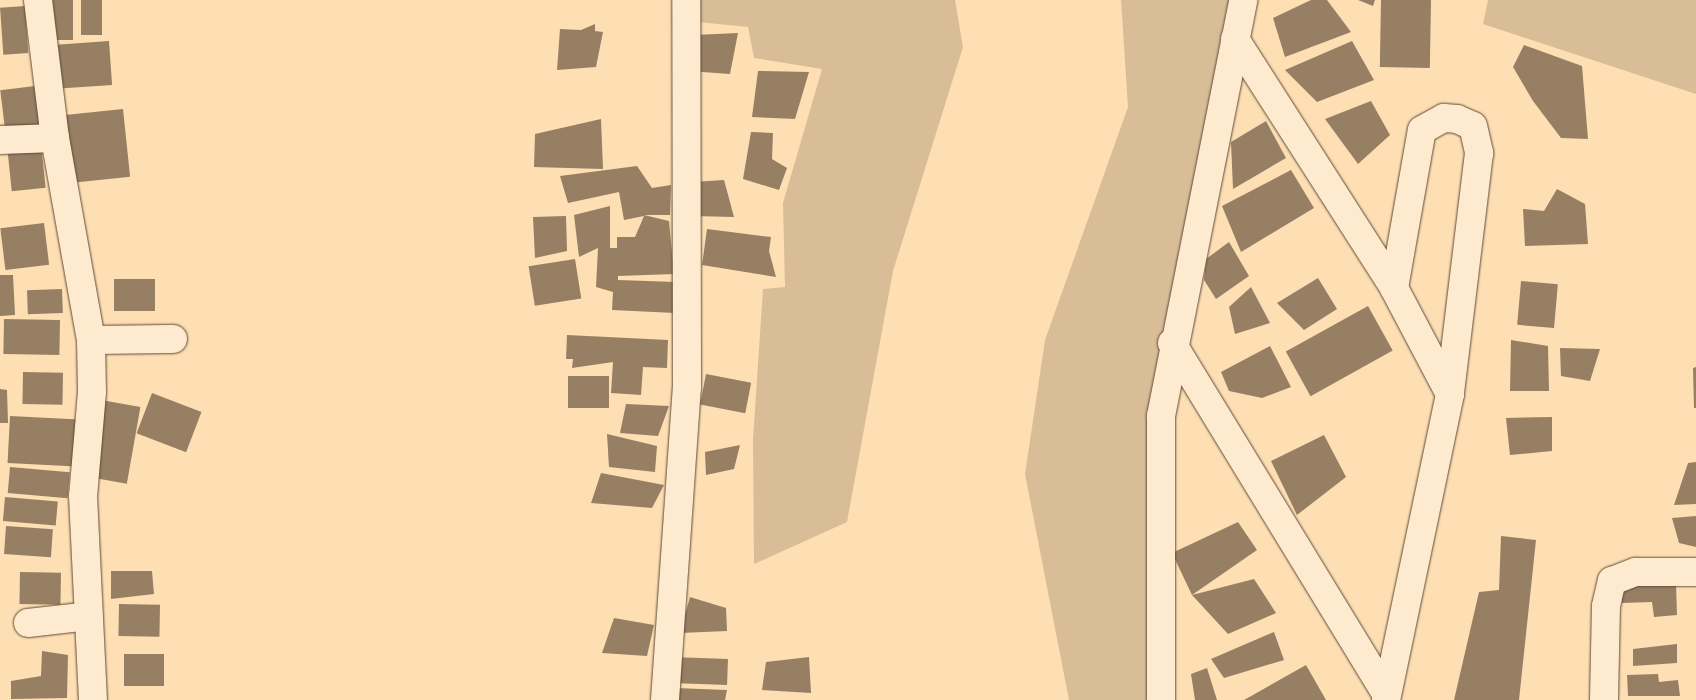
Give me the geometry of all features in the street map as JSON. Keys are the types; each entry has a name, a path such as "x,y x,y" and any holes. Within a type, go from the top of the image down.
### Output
{"street":[{"path":"38,0 55,138 91,340 92,392 83,496 93,700"},
{"path":"665,700 687,388 686,0"},
{"path":"1161,700 1161,416 1172,343 1243,0"},
{"path":"1235,39 1394,288 1450,394"},
{"path":"1386,697 1450,394 1479,153 1473,126 1458,119 1444,118 1422,130 1394,288"},
{"path":"0,140 55,138"},
{"path":"91,340 173,339"},
{"path":"1172,343 1386,697"},
{"path":"1604,700 1606,606 1612,581 1636,572 1696,572"},
{"path":"28,623 89,616"}],"shaded area":[{"path":"698,0 955,0 963,47 893,271 847,522 754,564 753,439 763,289 785,287 783,203 822,69 754,58 748,27 698,22"},
{"path":"1121,0 1246,0 1158,480 1156,700 1069,700 1025,474 1045,340 1128,107"},
{"path":"1488,0 1696,0 1696,94 1483,24"}],"building":[{"path":"46,0 73,0 73,40 46,40"},
{"path":"81,0 102,0 102,35 81,35"},
{"path":"1311,0 1327,0 1351,32 1285,57 1273,18"},
{"path":"1358,0 1375,0 1373,6"},
{"path":"1381,0 1431,0 1430,68 1380,67"},
{"path":"25,6 28,53 3,55 0,8"},
{"path":"595,24 595,31 603,32 596,67 557,70 560,29 581,30"},
{"path":"738,33 730,74 688,71 694,35"},
{"path":"109,41 112,85 56,89 53,45"},
{"path":"1352,41 1374,80 1317,102 1285,70"},
{"path":"1524,45 1582,66 1588,139 1561,138 1533,101 1513,67"},
{"path":"758,71 809,72 795,119 752,117"},
{"path":"35,86 40,127 5,131 0,90"},
{"path":"1371,101 1390,135 1358,164 1325,119"},
{"path":"123,109 130,177 72,183 65,115"},
{"path":"601,119 603,169 534,167 535,134"},
{"path":"1266,121 1286,158 1233,189 1231,142"},
{"path":"751,132 773,133 772,159 787,168 779,190 743,179"},
{"path":"41,144 46,188 12,191 7,148"},
{"path":"637,166 652,188 671,185 670,215 644,215 669,221 674,274 618,276 618,280 675,282 675,313 612,310 613,292 596,287 598,248 579,257 574,215 610,206 610,248 617,248 617,237 635,237 644,216 624,220 619,192 568,203 560,176"},
{"path":"1291,170 1314,208 1241,252 1222,206"},
{"path":"724,180 734,217 693,216 692,182"},
{"path":"1557,189 1585,204 1588,244 1525,246 1523,209 1544,211"},
{"path":"566,216 567,251 535,258 533,217"},
{"path":"44,223 49,265 5,270 0,228"},
{"path":"707,229 771,237 769,251 776,277 702,265"},
{"path":"1229,242 1249,276 1216,299 1204,280 1206,259"},
{"path":"575,259 581,299 535,306 529,266"},
{"path":"0,275 13,275 15,315 0,316"},
{"path":"1318,278 1337,309 1304,330 1277,303"},
{"path":"114,279 155,279 155,311 114,311"},
{"path":"1521,281 1558,284 1554,328 1517,325"},
{"path":"1251,287 1270,323 1235,334 1229,307"},
{"path":"62,289 63,313 28,314 27,290"},
{"path":"1368,306 1393,351 1311,396 1286,352"},
{"path":"4,319 60,320 59,355 3,354"},
{"path":"567,335 668,340 667,368 643,367 641,395 611,393 613,362 572,368 573,359 566,359"},
{"path":"1511,340 1548,346 1549,391 1510,391"},
{"path":"1270,346 1291,387 1262,398 1229,391 1221,372"},
{"path":"1560,348 1600,349 1590,381 1561,376"},
{"path":"1696,367 1696,408 1694,408 1693,368"},
{"path":"23,372 63,373 62,405 22,404"},
{"path":"706,374 751,383 745,413 700,404"},
{"path":"568,376 609,376 609,408 568,408"},
{"path":"0,389 7,390 8,423 0,423"},
{"path":"152,393 201,412 186,452 137,433"},
{"path":"101,400 140,407 127,484 87,477"},
{"path":"626,404 669,406 658,436 620,433"},
{"path":"10,416 79,420 76,467 8,463"},
{"path":"1552,417 1552,451 1510,455 1506,418"},
{"path":"607,434 657,446 655,472 609,467"},
{"path":"1324,435 1346,477 1297,515 1271,461"},
{"path":"740,445 734,469 706,475 705,452"},
{"path":"1696,462 1696,504 1674,505 1688,463"},
{"path":"10,467 70,472 68,498 8,493"},
{"path":"601,473 664,485 652,508 591,503"},
{"path":"5,497 58,502 56,526 3,521"},
{"path":"1696,516 1696,547 1679,543 1672,518"},
{"path":"1238,522 1257,550 1192,595 1172,553"},
{"path":"6,526 53,529 51,557 4,554"},
{"path":"1501,536 1536,540 1519,700 1454,700 1479,592 1499,590"},
{"path":"111,571 152,571 154,594 111,599"},
{"path":"20,572 61,573 60,605 19,604"},
{"path":"1254,579 1276,613 1228,634 1192,595"},
{"path":"1676,583 1677,615 1654,617 1652,602 1622,603 1622,586"},
{"path":"690,597 726,608 727,631 680,633"},
{"path":"119,604 160,605 159,637 118,636"},
{"path":"614,618 654,625 647,656 602,653"},
{"path":"1274,632 1284,660 1224,678 1211,659"},
{"path":"1677,644 1677,663 1633,666 1633,649"},
{"path":"42,651 68,655 67,698 11,699 11,681 41,676"},
{"path":"124,654 164,654 164,686 124,686"},
{"path":"673,657 728,659 727,685 672,683"},
{"path":"809,657 811,693 762,690 766,662"},
{"path":"1306,665 1326,700 1244,700"},
{"path":"1207,668 1217,700 1195,700 1191,674"},
{"path":"1658,674 1659,682 1678,680 1680,696 1628,696 1627,675"},
{"path":"675,688 727,690 725,700 672,700"}]}
